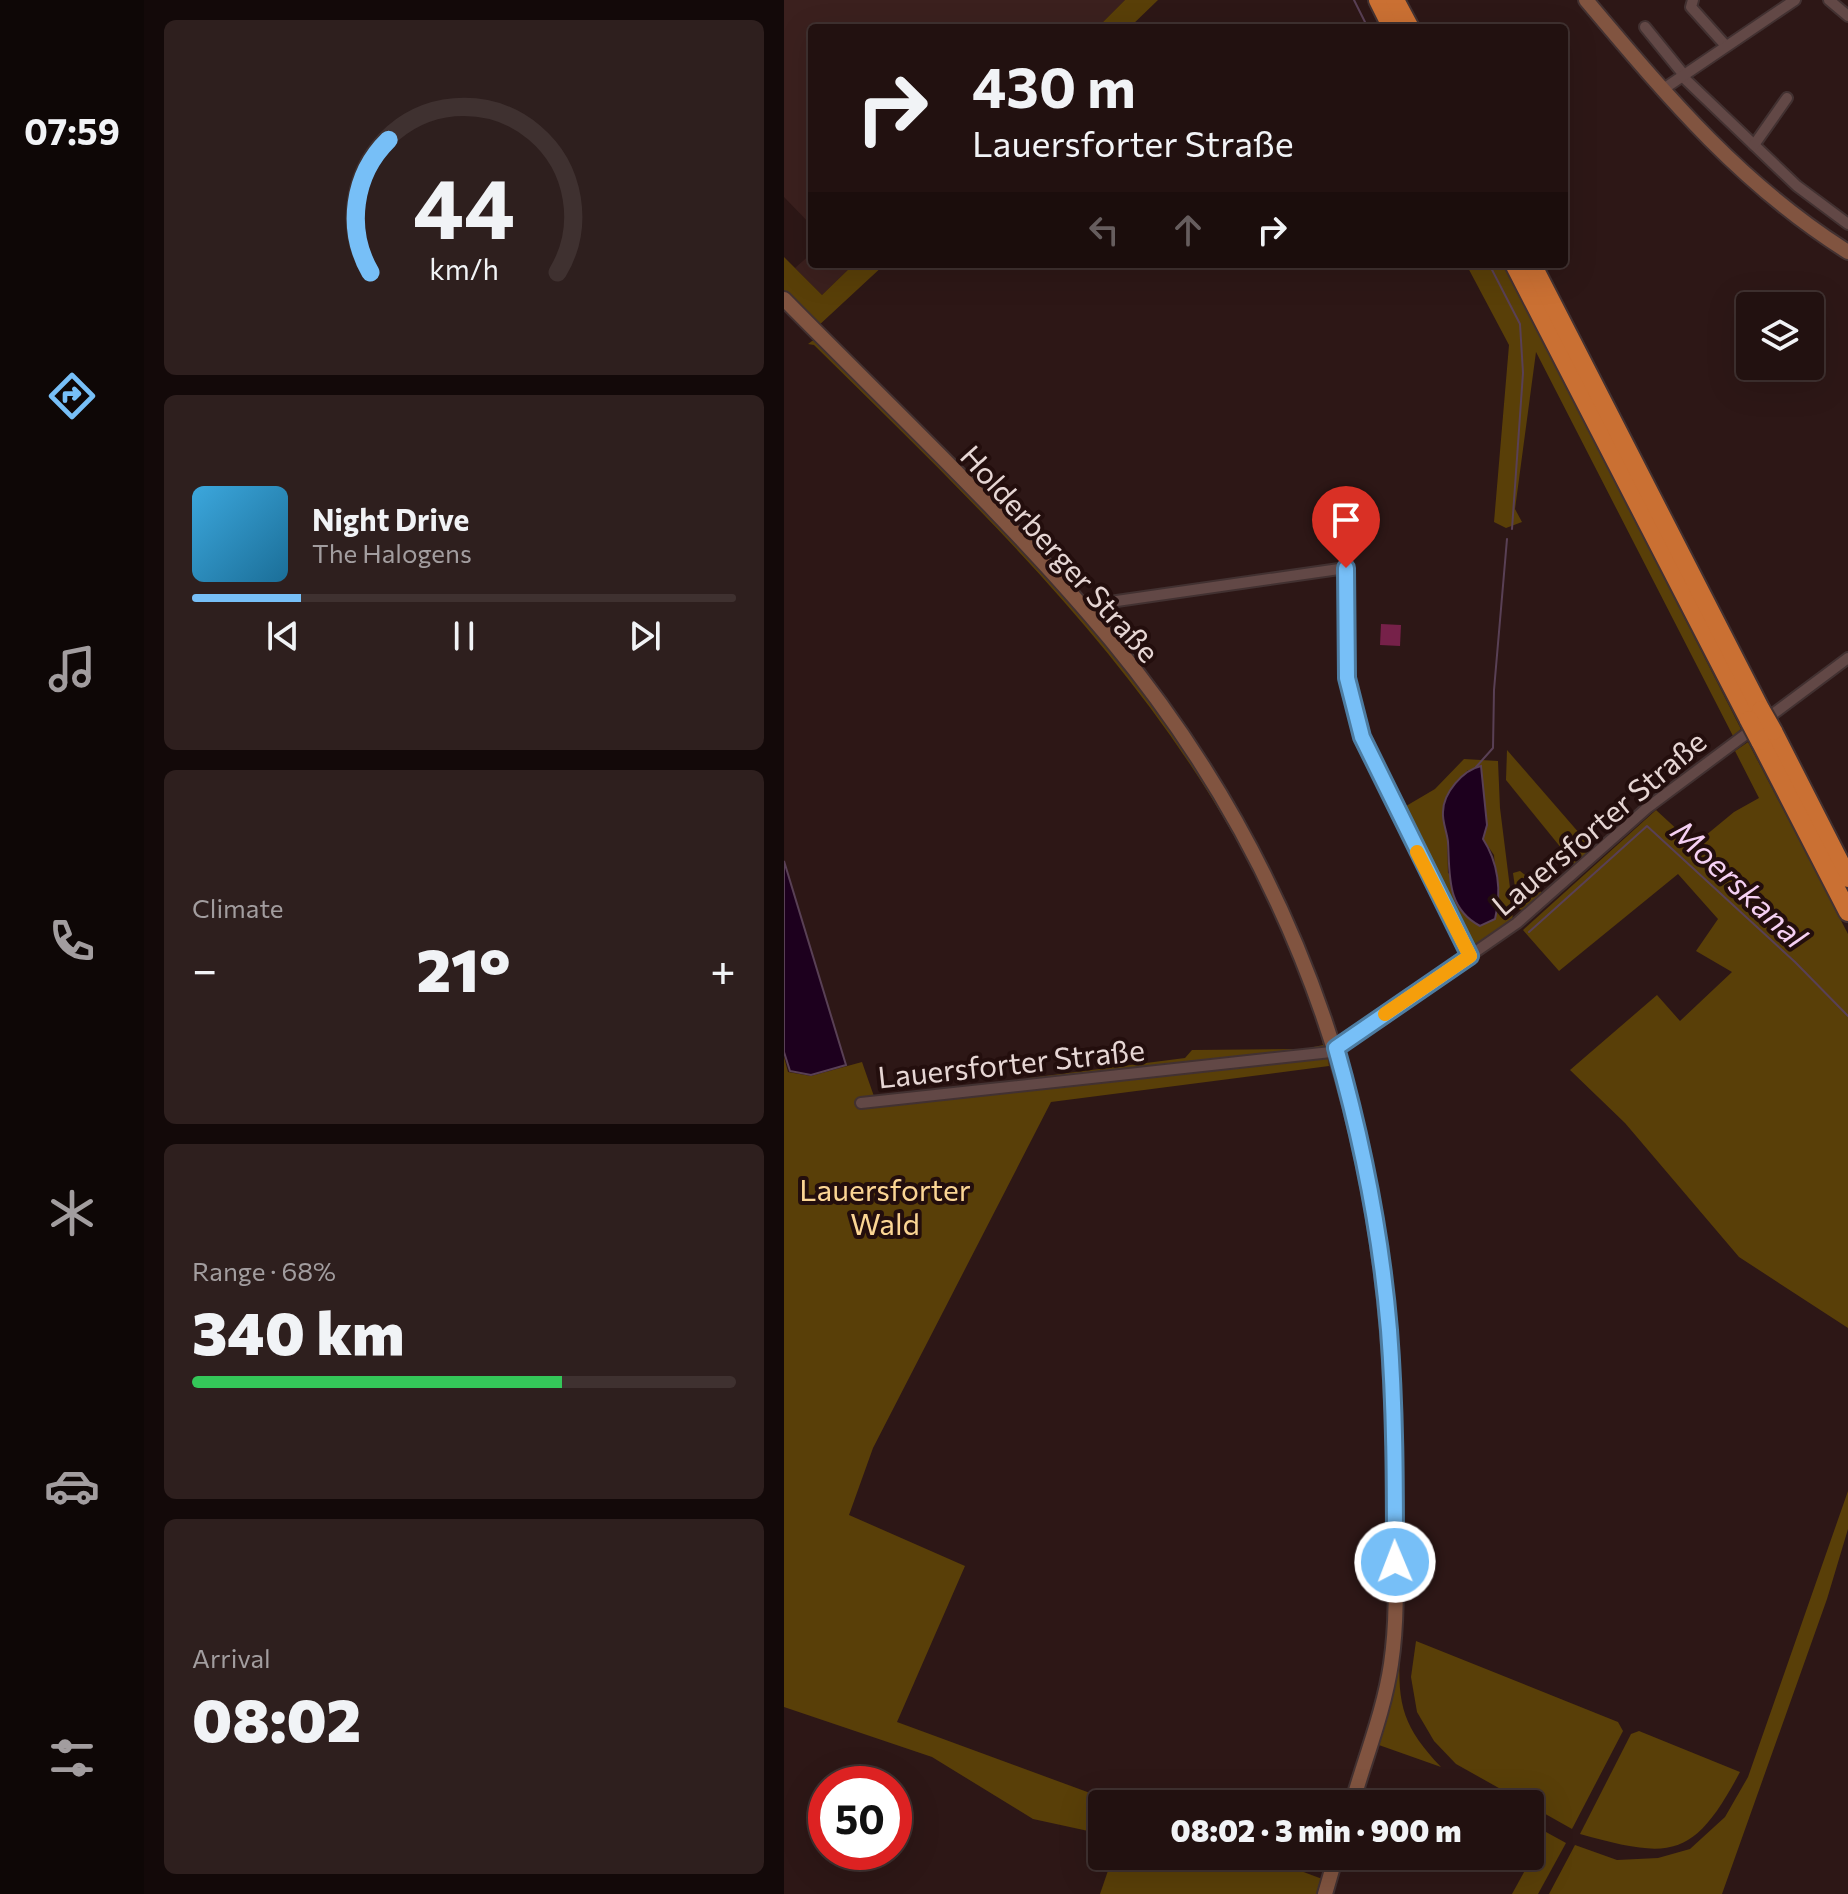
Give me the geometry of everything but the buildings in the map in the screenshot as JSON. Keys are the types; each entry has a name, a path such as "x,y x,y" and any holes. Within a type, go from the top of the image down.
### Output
{"highway":[{"path":"1378,0 1390,24"},
{"path":"1395,0 1408,24"},
{"path":"1516,268 1766,736 1848,878"},
{"path":"1534,268 1755,715"},
{"path":"1766,736 1848,912"}],"main road":[{"path":"1586,0 1662,90 1742,173 1806,225 1848,252"},
{"name":"Holderberger Straße","path":"784,299 1082,606 1177,727 1229,807 1283,910 1336,1048 1376,1228 1389,1330 1394,1446 1396,1620 1391,1667 1356,1790"},
{"path":"1325,1894 1332,1870"}],"street":[{"path":"1693,0 1691,7 1726,46"},
{"path":"1829,0 1848,16"},
{"path":"1662,90 1787,2"},
{"path":"1645,27 1683,75 1754,145 1797,186 1848,224"},
{"path":"1754,145 1787,98"},
{"path":"1082,606 1346,568 1347,678 1362,737 1470,956"},
{"name":"Lauersforter Straße","path":"861,1103 1331,1052 1517,923 1647,808 1848,658"}],"shaded area":[{"path":"784,0 1125,0 1101,24 808,24 808,222 784,197"},
{"path":"808,257 808,268 850,268 822,295 795,268"},
{"path":"1481,766 1487,825 1483,839 1495,867 1498,898 1495,919 1480,926 1469,919 1455,900 1443,815 1446,797 1455,783 1467,772"},
{"path":"784,861 846,1065 811,1075 790,1071 784,1052"}],"green space":[{"path":"1125,0 1158,0 1133,24 1101,24"},
{"path":"784,257 822,295 850,268 881,268 817,327 784,293"},
{"path":"1468,268 1506,268 1741,729 1733,736 1536,352 1515,509 1522,522 1506,528 1494,522 1509,345"},
{"name":"Lauersforter Wald","path":"817,341 1011,536 1113,649 1207,779 1280,915 1326,1043 1329,1066 1051,1102 873,1448 849,1515 965,1566 897,1722 1088,1792 1088,1831 1033,1819 932,1757 784,1707 784,1057 788,1072 811,1076 862,1062 877,1105 1026,1088 1029,1078 1185,1058 1192,1050 1304,1049 1323,1045 1301,977 1243,852 1194,770 1139,693 1079,619 1015,548 814,345 808,344"},
{"path":"1748,742 1848,934 1848,1328 1739,1257 1625,1123 1570,1070 1657,995 1680,1021 1732,972 1696,951 1718,919 1678,874 1559,971 1523,930 1656,810 1694,845 1734,812 1759,798 1735,751"},
{"path":"1507,750 1593,849 1575,865 1506,780"},
{"path":"1464,759 1498,761 1512,922 1476,948 1470,948 1401,809 1435,789","holes":["1468,770 1484,812 1483,839 1494,855 1498,908 1448,873 1446,796"]},
{"path":"1520,871 1538,885 1542,894 1526,911 1518,909 1513,873"},
{"path":"1848,1491 1848,1529 1827,1599 1722,1894 1549,1894 1575,1845 1617,1860 1658,1858 1690,1849 1725,1817 1748,1777"},
{"path":"1416,1641 1618,1722 1623,1731 1572,1829 1544,1813 1544,1790 1502,1790 1456,1764 1434,1741 1417,1712 1411,1677"},
{"path":"1400,1653 1400,1688 1406,1715 1419,1740 1441,1767 1376,1744"},
{"path":"1639,1731 1740,1772 1708,1822 1693,1837 1676,1845 1658,1849 1637,1847 1580,1834 1631,1734"},
{"path":"1546,1832 1566,1843 1538,1894 1512,1894 1525,1870 1544,1870"},
{"path":"1108,1870 1298,1870 1325,1880 1321,1894 1100,1894"}],"waterway":[{"name":"Moerskanal","path":"1354,0 1366,24"},
{"name":"Moerskanal","path":"1491,268 1520,324 1523,373 1512,529"},
{"name":"Moerskanal","path":"1476,767 1493,748 1494,690 1507,539"},
{"name":"Moerskanal","path":"1529,932 1647,826 1795,962 1848,1016"}],"slow traffic":[{"path":"1385,1014 1470,956 1417,852"}],"route":[{"path":"1346,568 1347,678 1362,737 1470,956 1336,1048 1372,1199 1381,1257 1389,1330 1395,1562"}]}
